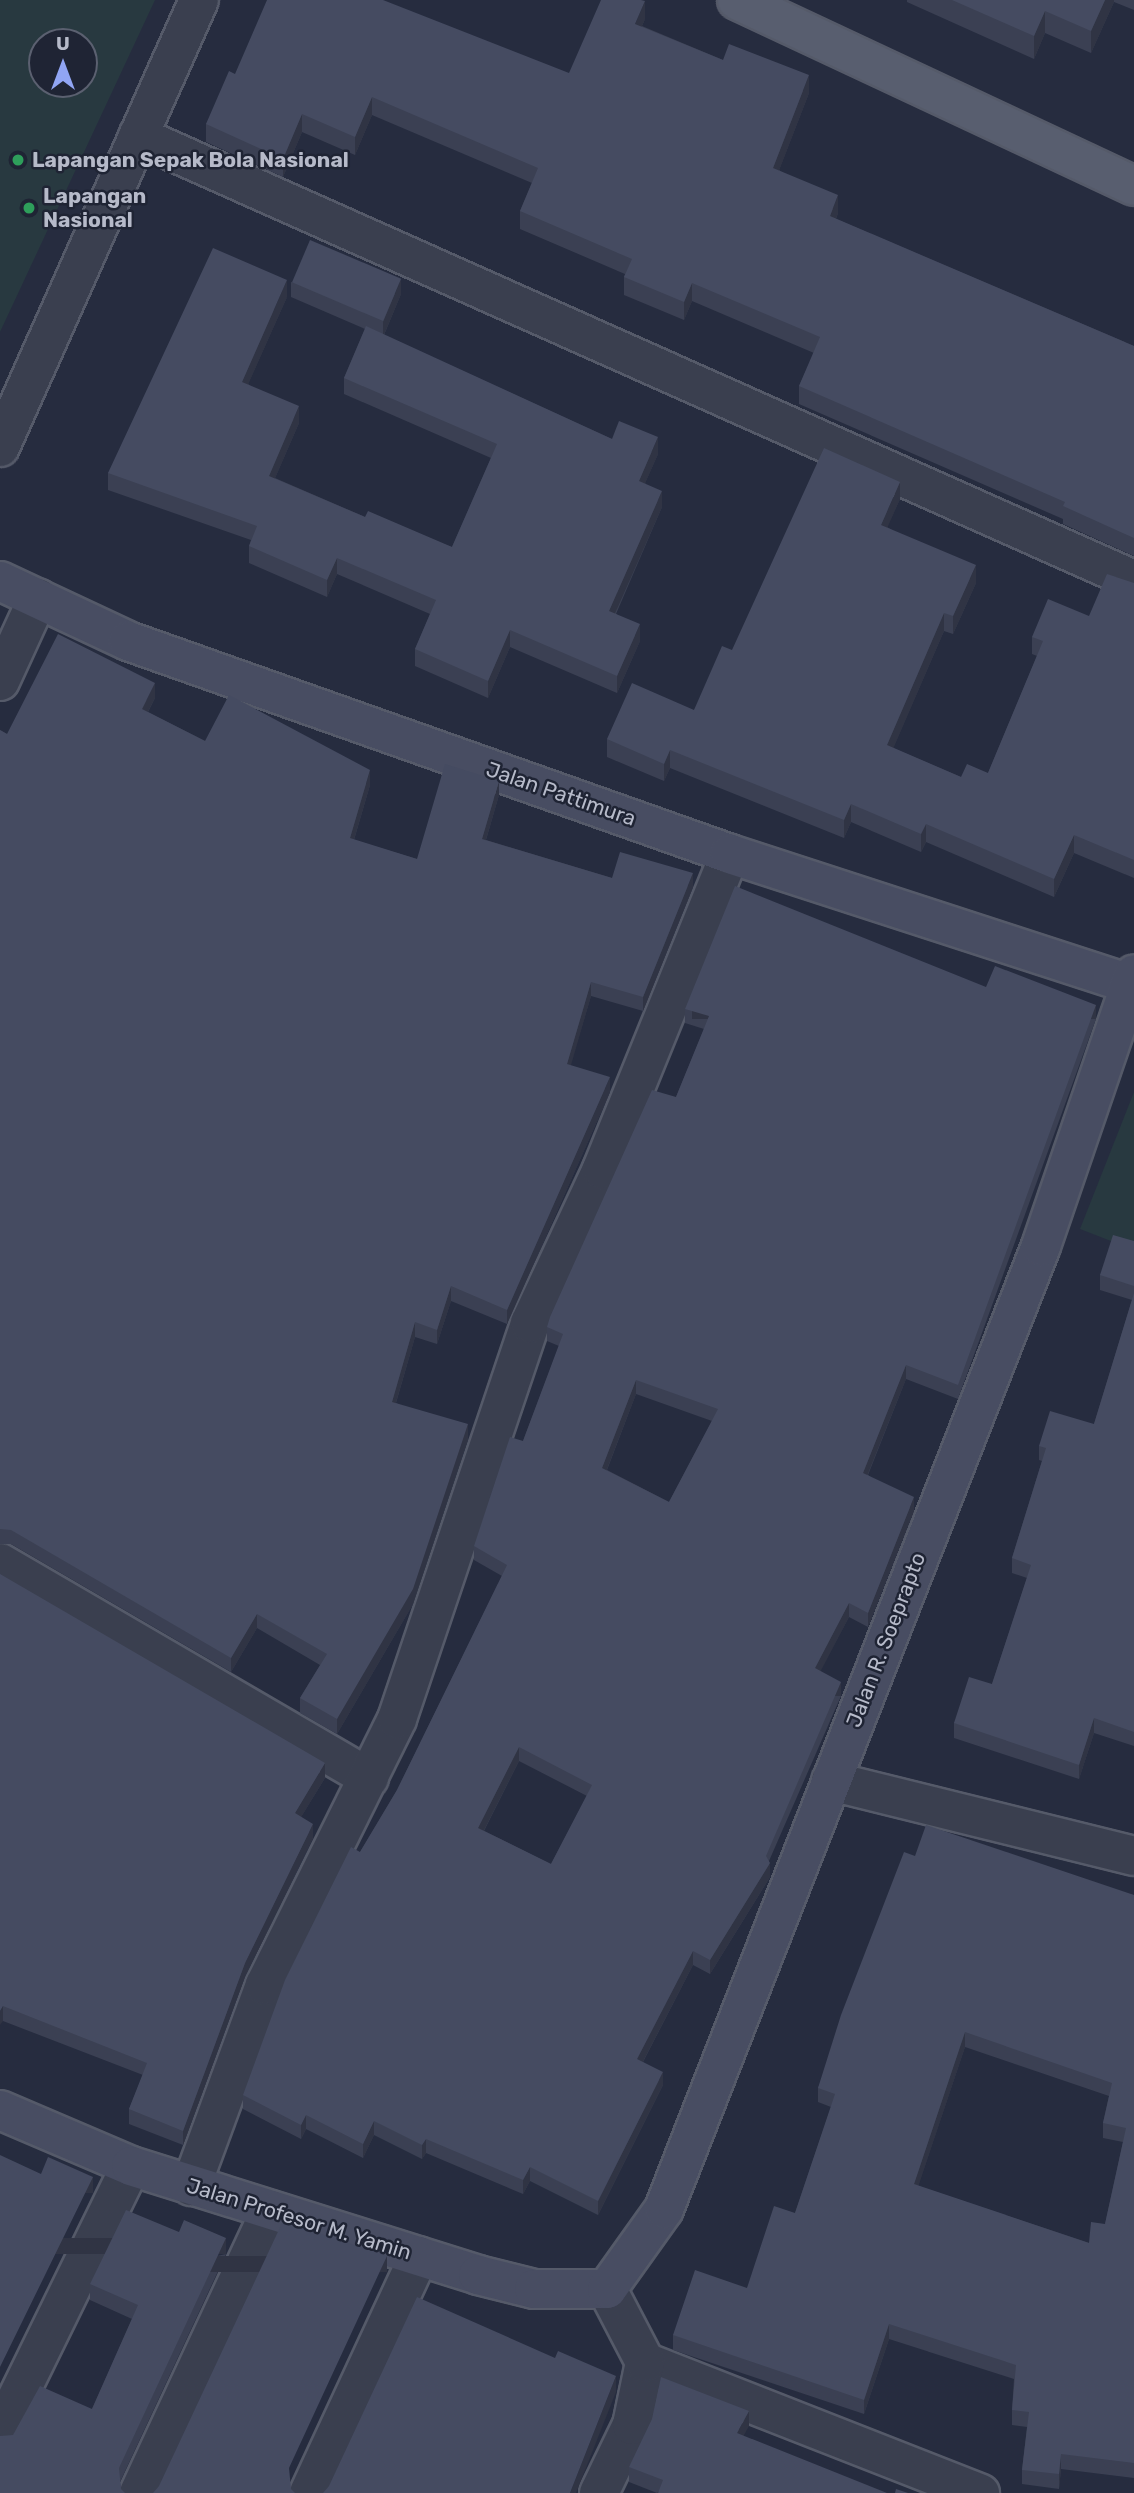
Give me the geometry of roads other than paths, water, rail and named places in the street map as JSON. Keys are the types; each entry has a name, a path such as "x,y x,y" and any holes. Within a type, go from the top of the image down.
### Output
{"main road":[{"path":"737,0 1134,186"},
{"name":"Jalan Pattimura","path":"0,581 128,641 730,854 1133,980"},
{"name":"Jalan R. Soeprapto","path":"607,2289 664,2209 1041,1246 1133,980"},
{"name":"Jalan Profesor M. Yamin","path":"0,2110 131,2166 419,2256 534,2289 607,2289"}],"street":[{"path":"0,447 199,0"},
{"path":"138,136 1134,580"},
{"path":"0,681 38,598"},
{"path":"191,2186 265,1985 397,1719 530,1323 602,1170 730,854"},
{"path":"0,1563 369,1778"},
{"path":"831,1782 1134,1856"},
{"path":"0,2433 131,2166"},
{"path":"139,2493 271,2210"},
{"path":"309,2493 419,2256"},
{"path":"599,2493 632,2425 645,2362 607,2289"},
{"path":"645,2362 980,2493"}],"place":[{"name":"Lapangan Sepak Bola Nasional","path":"18,160"},
{"name":"Lapangan Nasional","path":"29,208"}]}
